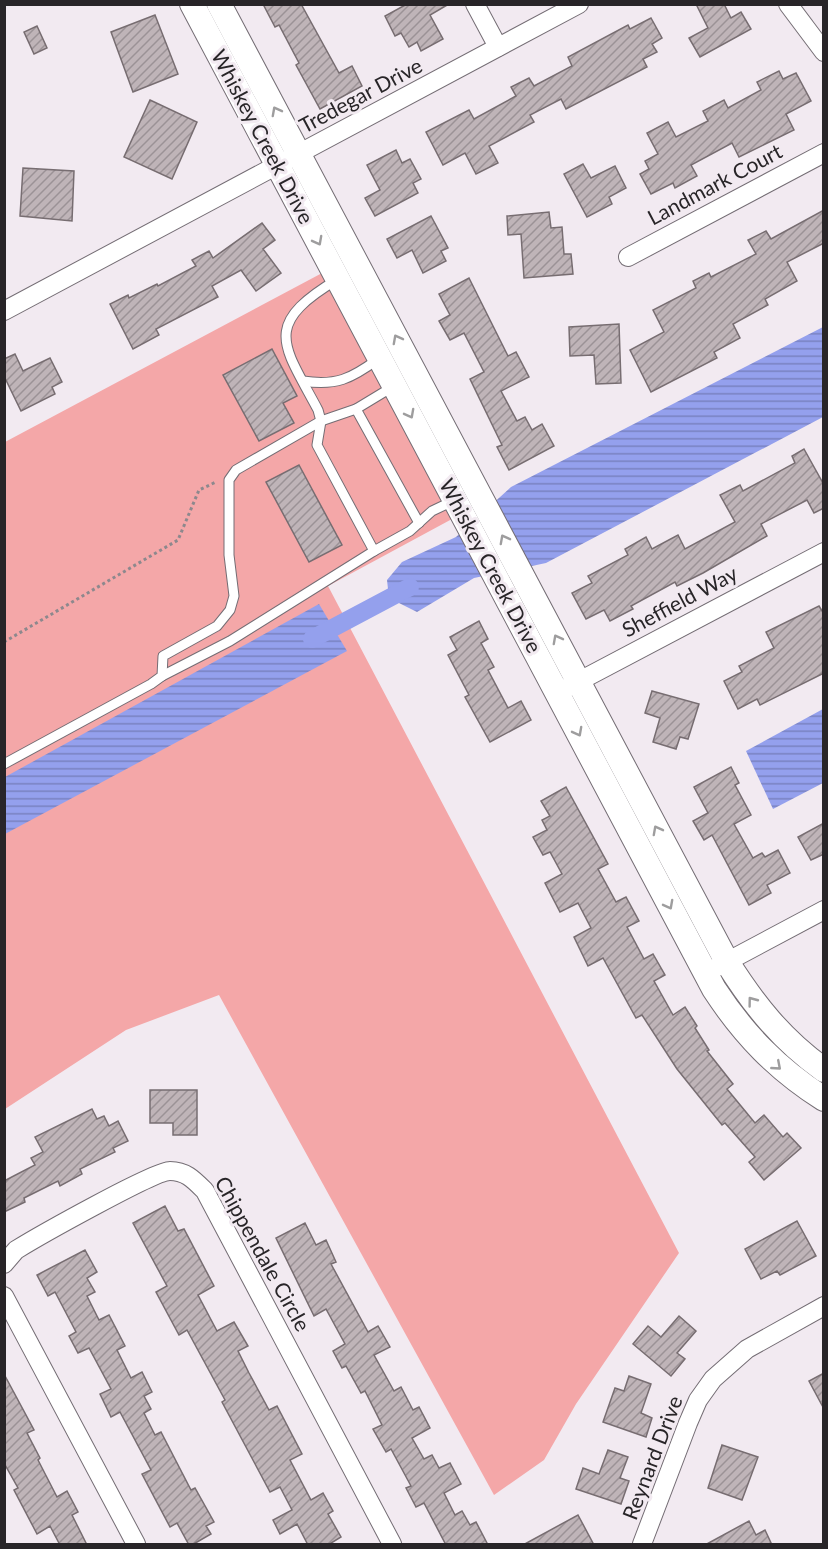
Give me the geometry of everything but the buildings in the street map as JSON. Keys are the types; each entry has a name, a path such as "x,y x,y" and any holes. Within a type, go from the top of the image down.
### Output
{"street":[{"name":"Whiskey Creek Drive","path":"192,4 394,385 468,499 524,578 727,962 749,998 775,1031 824,1070"},
{"name":"Whiskey Creek Drive","path":"219,4 299,155 468,499 502,588 706,973 737,1023 765,1055 797,1082 824,1099"},
{"path":"475,4 498,47"},
{"name":"Tredegar Drive","path":"6,306 299,155 579,4"},
{"path":"788,4 824,52"},
{"name":"Landmark Court","path":"628,257 824,153"},
{"name":"Sheffield Way","path":"557,693 824,552"},
{"path":"706,973 824,910"},
{"name":"Chippendale Circle","path":"4,1264 16,1250 168,1170 190,1175 205,1191 392,1545"},
{"path":"4,1296 136,1545"},
{"name":"Reynard Drive","path":"650,1542 688,1423 698,1400 713,1379 731,1361 754,1344 824,1306"}],"lane":[{"path":"338,278 308,298 289,321 285,348 318,410 321,421 317,445 374,551"},
{"path":"303,381 333,383 360,372 380,358"},
{"path":"162,676 163,656 217,626 230,610 234,596 229,555 229,480 232,475 321,421 356,409 394,385"},
{"path":"356,409 419,523"},
{"path":"4,764 230,641 410,531 432,512 468,499"}],"path":[{"path":"4,642 177,540 199,490 232,475"}],"shaded area":[{"path":"324,272 452,519 328,586 679,1253 576,1404 544,1460 494,1495 219,995 126,1030 5,1109 5,442"}],"water":[{"path":"823,327 823,417 546,563 474,578 417,612 389,598 387,580 402,562 456,537 511,487"},
{"path":"319,604 347,651 5,834 5,777"},
{"path":"823,709 823,783 773,809 746,751"}],"waterway":[{"path":"312,639 410,587"}]}
